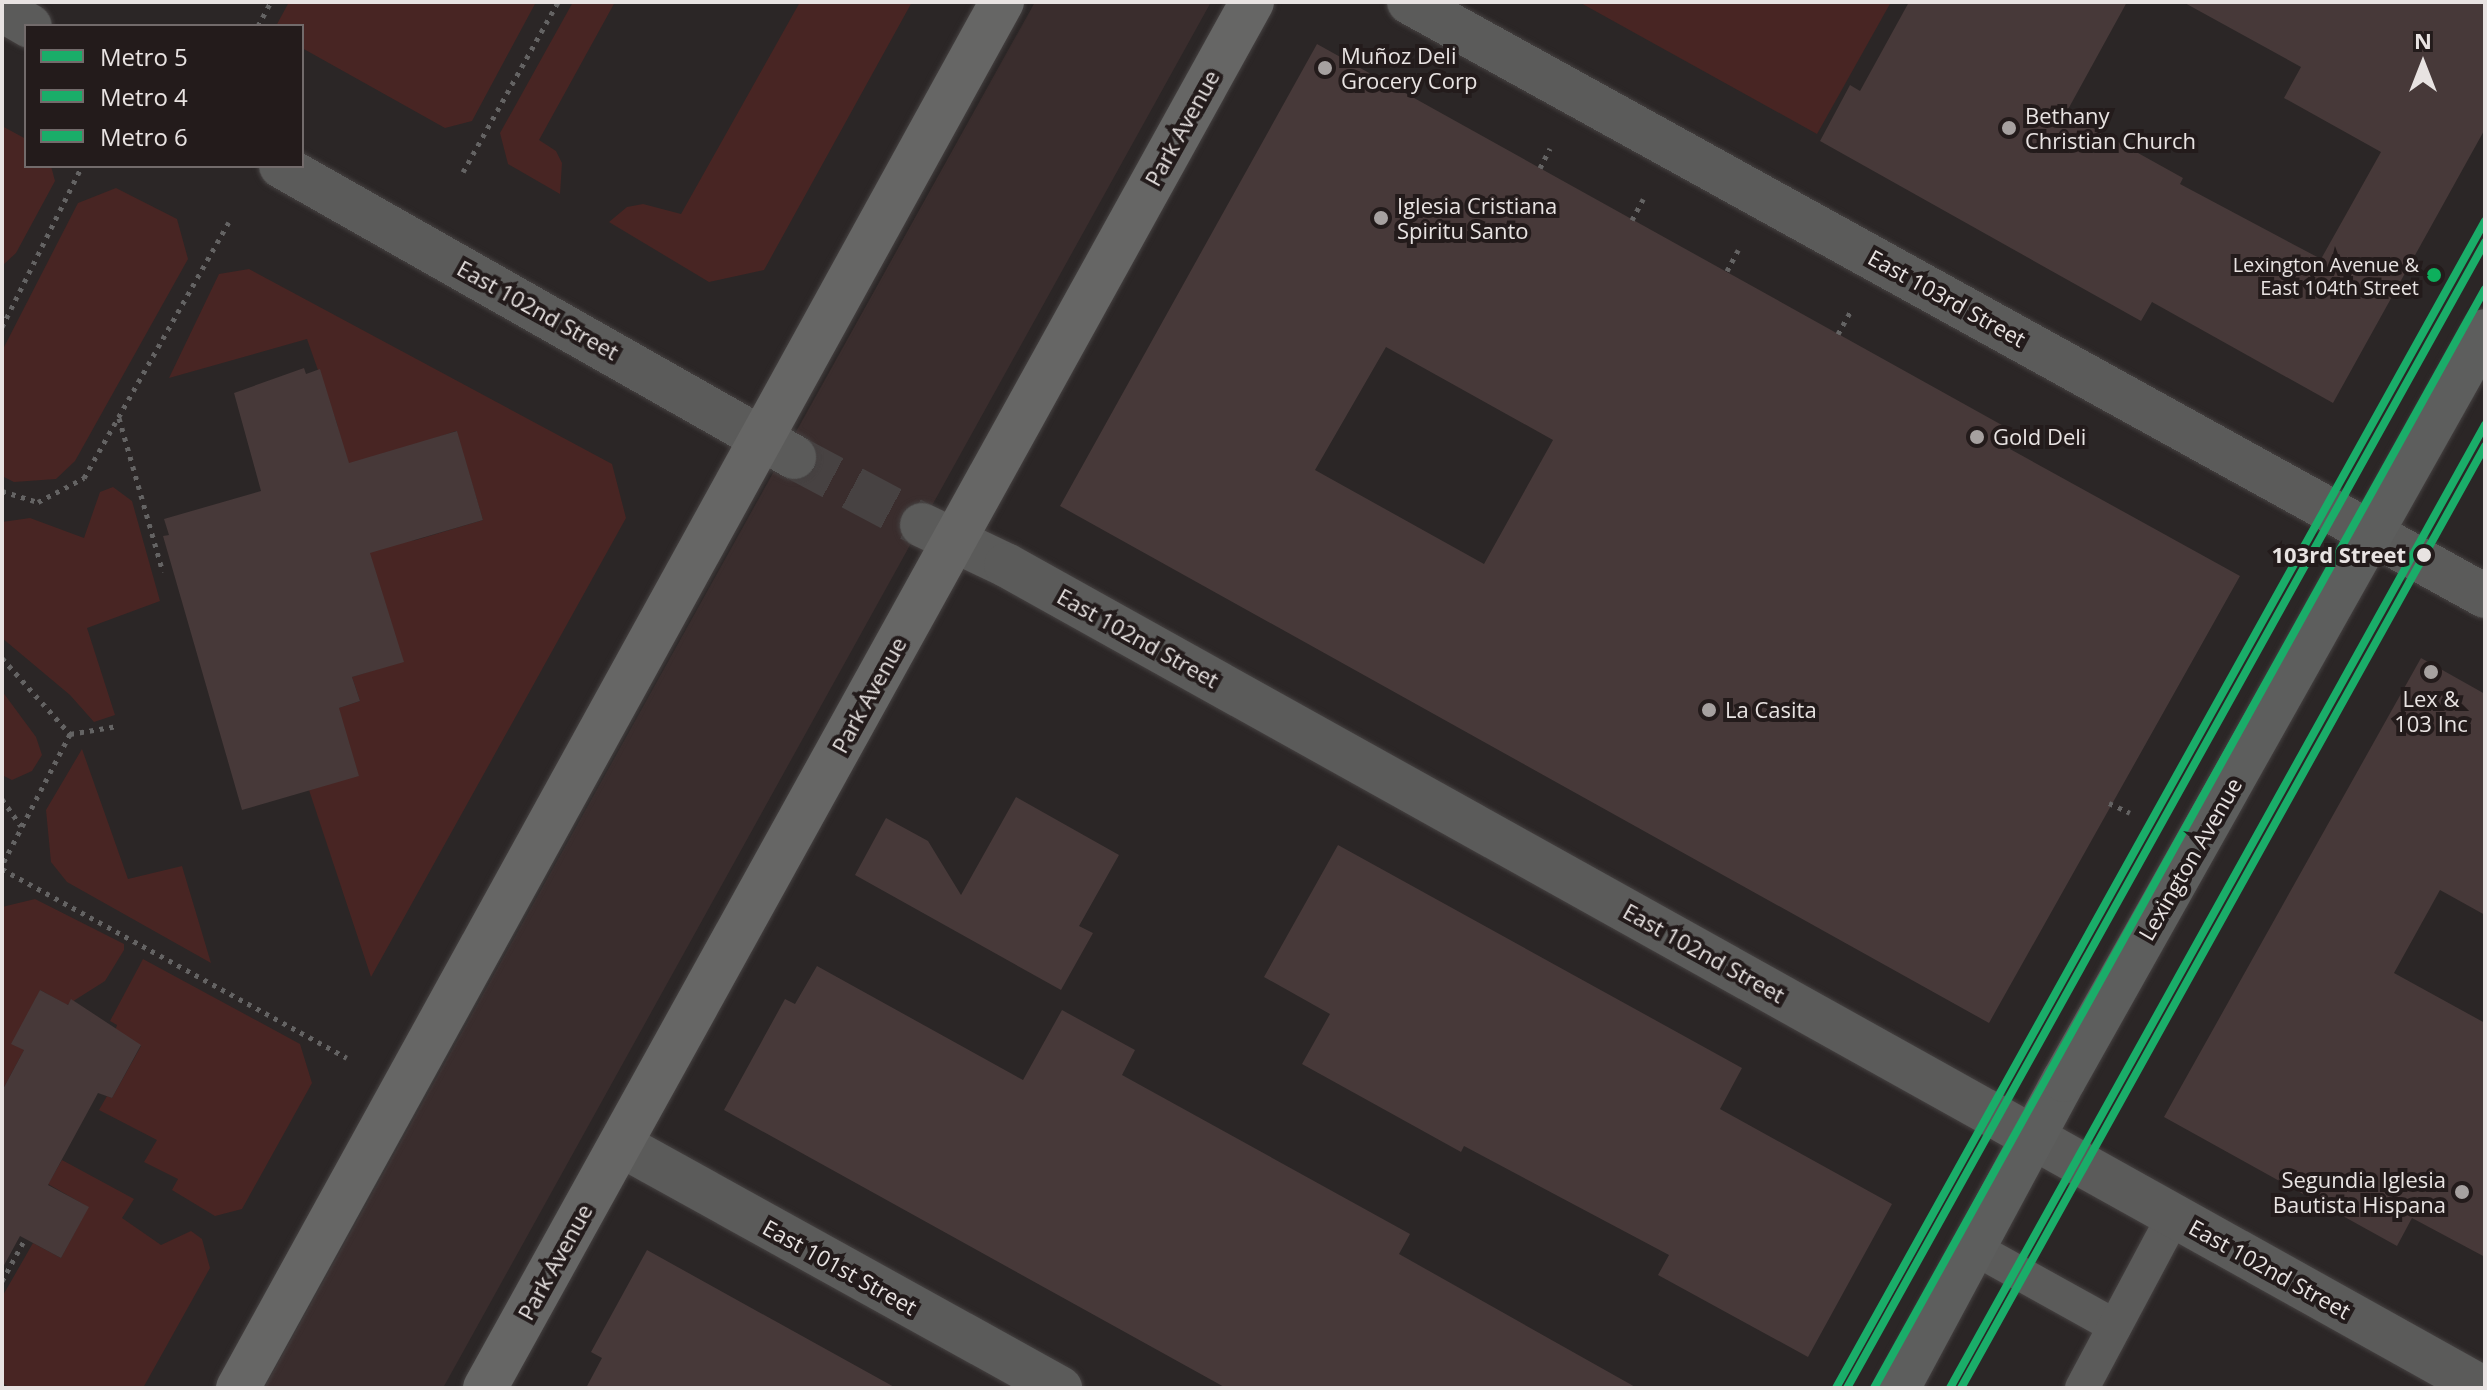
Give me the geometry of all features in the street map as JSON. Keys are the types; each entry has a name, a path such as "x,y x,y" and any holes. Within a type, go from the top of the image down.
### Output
{"main road":[{"path":"238,1388 777,446 1002,2"},
{"name":"Park Avenue","path":"485,1388 621,1145 938,532 1252,2"},
{"name":"Lexington Avenue","path":"1898,1388 2034,1137 2485,331"}],"street":[{"name":"East 103rd Street","path":"1409,2 2485,596"},
{"path":"2,10 26,24"},
{"name":"East 102nd Street","path":"285,168 777,446"},
{"name":"East 102nd Street","path":"938,532 2483,1388"},
{"name":"East 101st Street","path":"621,1145 1060,1388"}],"lane":[{"path":"2082,1388 2174,1216"},
{"path":"1974,1248 2115,1326"}],"path":[{"path":"259,24 271,2"},
{"path":"463,172 558,2"},
{"path":"1540,168 1550,148"},
{"path":"2,327 81,168"},
{"path":"1632,220 1643,199"},
{"path":"2,491 38,502 84,478 229,222"},
{"path":"1727,271 1738,250"},
{"path":"1838,334 1850,312"},
{"path":"118,417 163,572"},
{"path":"2,658 70,734"},
{"path":"70,734 117,726"},
{"path":"70,734 2,867 347,1058"},
{"path":"2,799 21,826"},
{"path":"2109,803 2130,813"},
{"path":"2,1281 25,1239"}],"shaded area":[{"path":"289,2 536,2 472,121 445,128 304,49 304,24 277,24"},
{"path":"573,2 615,2 539,140 556,151 562,163 560,194 508,164 500,133"},
{"path":"800,2 912,2 764,270 709,282 609,222 627,207 643,204 681,214"},
{"path":"1035,2 1211,2 443,1388 264,1388"},
{"path":"1579,2 1891,2 1817,134"},
{"path":"2,126 24,138 24,168 52,168 55,181 16,253 2,266"},
{"path":"116,188 177,219 188,259 75,461 56,479 14,482 2,476 2,351 78,203"},
{"path":"249,269 612,464 626,518 371,977 309,790 339,708 360,701 352,677 403,661 363,548 416,540 483,520 456,431 346,470 337,424 307,339 169,378 219,274"},
{"path":"113,487 132,501 160,601 87,628 115,715 94,722 70,695 2,638 2,522 30,518 84,538 100,492"},
{"path":"2,691 36,737 42,755 32,771 12,780 2,775"},
{"path":"82,749 128,879 182,866 211,963 67,882 51,862 46,810"},
{"path":"35,899 124,944 124,950 105,981 67,1005 40,990 24,1050 2,1091 2,907"},
{"path":"143,959 300,1044 312,1083 242,1209 215,1216 172,1190 178,1179 144,1162 157,1140 99,1110 107,1096 112,1098 141,1046 115,1031 117,1025 110,1021"},
{"path":"62,1160 134,1199 122,1218 161,1245 191,1231 202,1239 210,1268 143,1388 11,1388 2,1383 2,1297 33,1243 61,1258 88,1207 48,1184"}],"building":[{"path":"1909,2 2127,2 2066,113 2183,178 2180,184 2321,259 2381,152 2284,98 2301,67 2183,2 2485,2 2485,129 2333,403 2152,302 2141,321 1820,141 1850,85 1860,91"},
{"path":"1317,44 2018,434 2010,449 2240,576 1989,1023 1060,506","holes":["1386,347 1553,440 1484,564 1315,470"]},
{"path":"304,368 306,374 320,369 349,463 457,431 483,520 370,553 404,662 352,677 360,701 339,708 359,776 242,810 163,536 169,535 164,519 261,491 234,393"},
{"path":"2421,658 2485,694 2485,915 2440,890 2394,973 2485,1023 2485,1257 2412,1218 2397,1246 2164,1117"},
{"path":"1016,797 1119,855 1079,926 1093,933 1061,990 855,875 886,818 928,841 961,895"},
{"path":"1338,845 1742,1068 1720,1109 1892,1204 1808,1357 1658,1275 1669,1255 1464,1146 1461,1152 1302,1064 1330,1014 1264,977"},
{"path":"817,966 1023,1080 1062,1010 1135,1050 1122,1075 1410,1234 1399,1254 1637,1388 1226,1388 724,1110 785,999 795,1004"},
{"path":"40,990 68,1005 71,999 141,1045 112,1098 98,1093 48,1185 89,1207 61,1258 20,1236 2,1269 2,1091 24,1050 11,1044"},
{"path":"647,1250 896,1388 586,1388 602,1358 591,1352"}],"tunnel":[{"path":"794,457 922,525"}],"metro line":[{"name":"6","path":"1836,1388 2485,221"},
{"name":"4","path":"1847,1388 2485,242"},
{"name":"5","path":"1874,1388 2485,289"},
{"name":"6","path":"1950,1388 2485,425"},
{"name":"4","path":"1961,1388 2485,446"}],"place":[{"name":"Muñoz Deli Grocery Corp","path":"1325,68"},
{"name":"Bethany Christian Church","path":"2009,128"},
{"name":"Iglesia Cristiana Spiritu Santo","path":"1381,218"},
{"name":"Lexington Avenue & East 104th Street","path":"2434,275"},
{"name":"Gold Deli","path":"1977,437"},
{"name":"103rd Street","path":"2424,555"},
{"name":"Lex & 103 Inc","path":"2431,672"},
{"name":"La Casita","path":"1709,710"},
{"name":"Segundia Iglesia Bautista Hispana","path":"2462,1192"}]}
